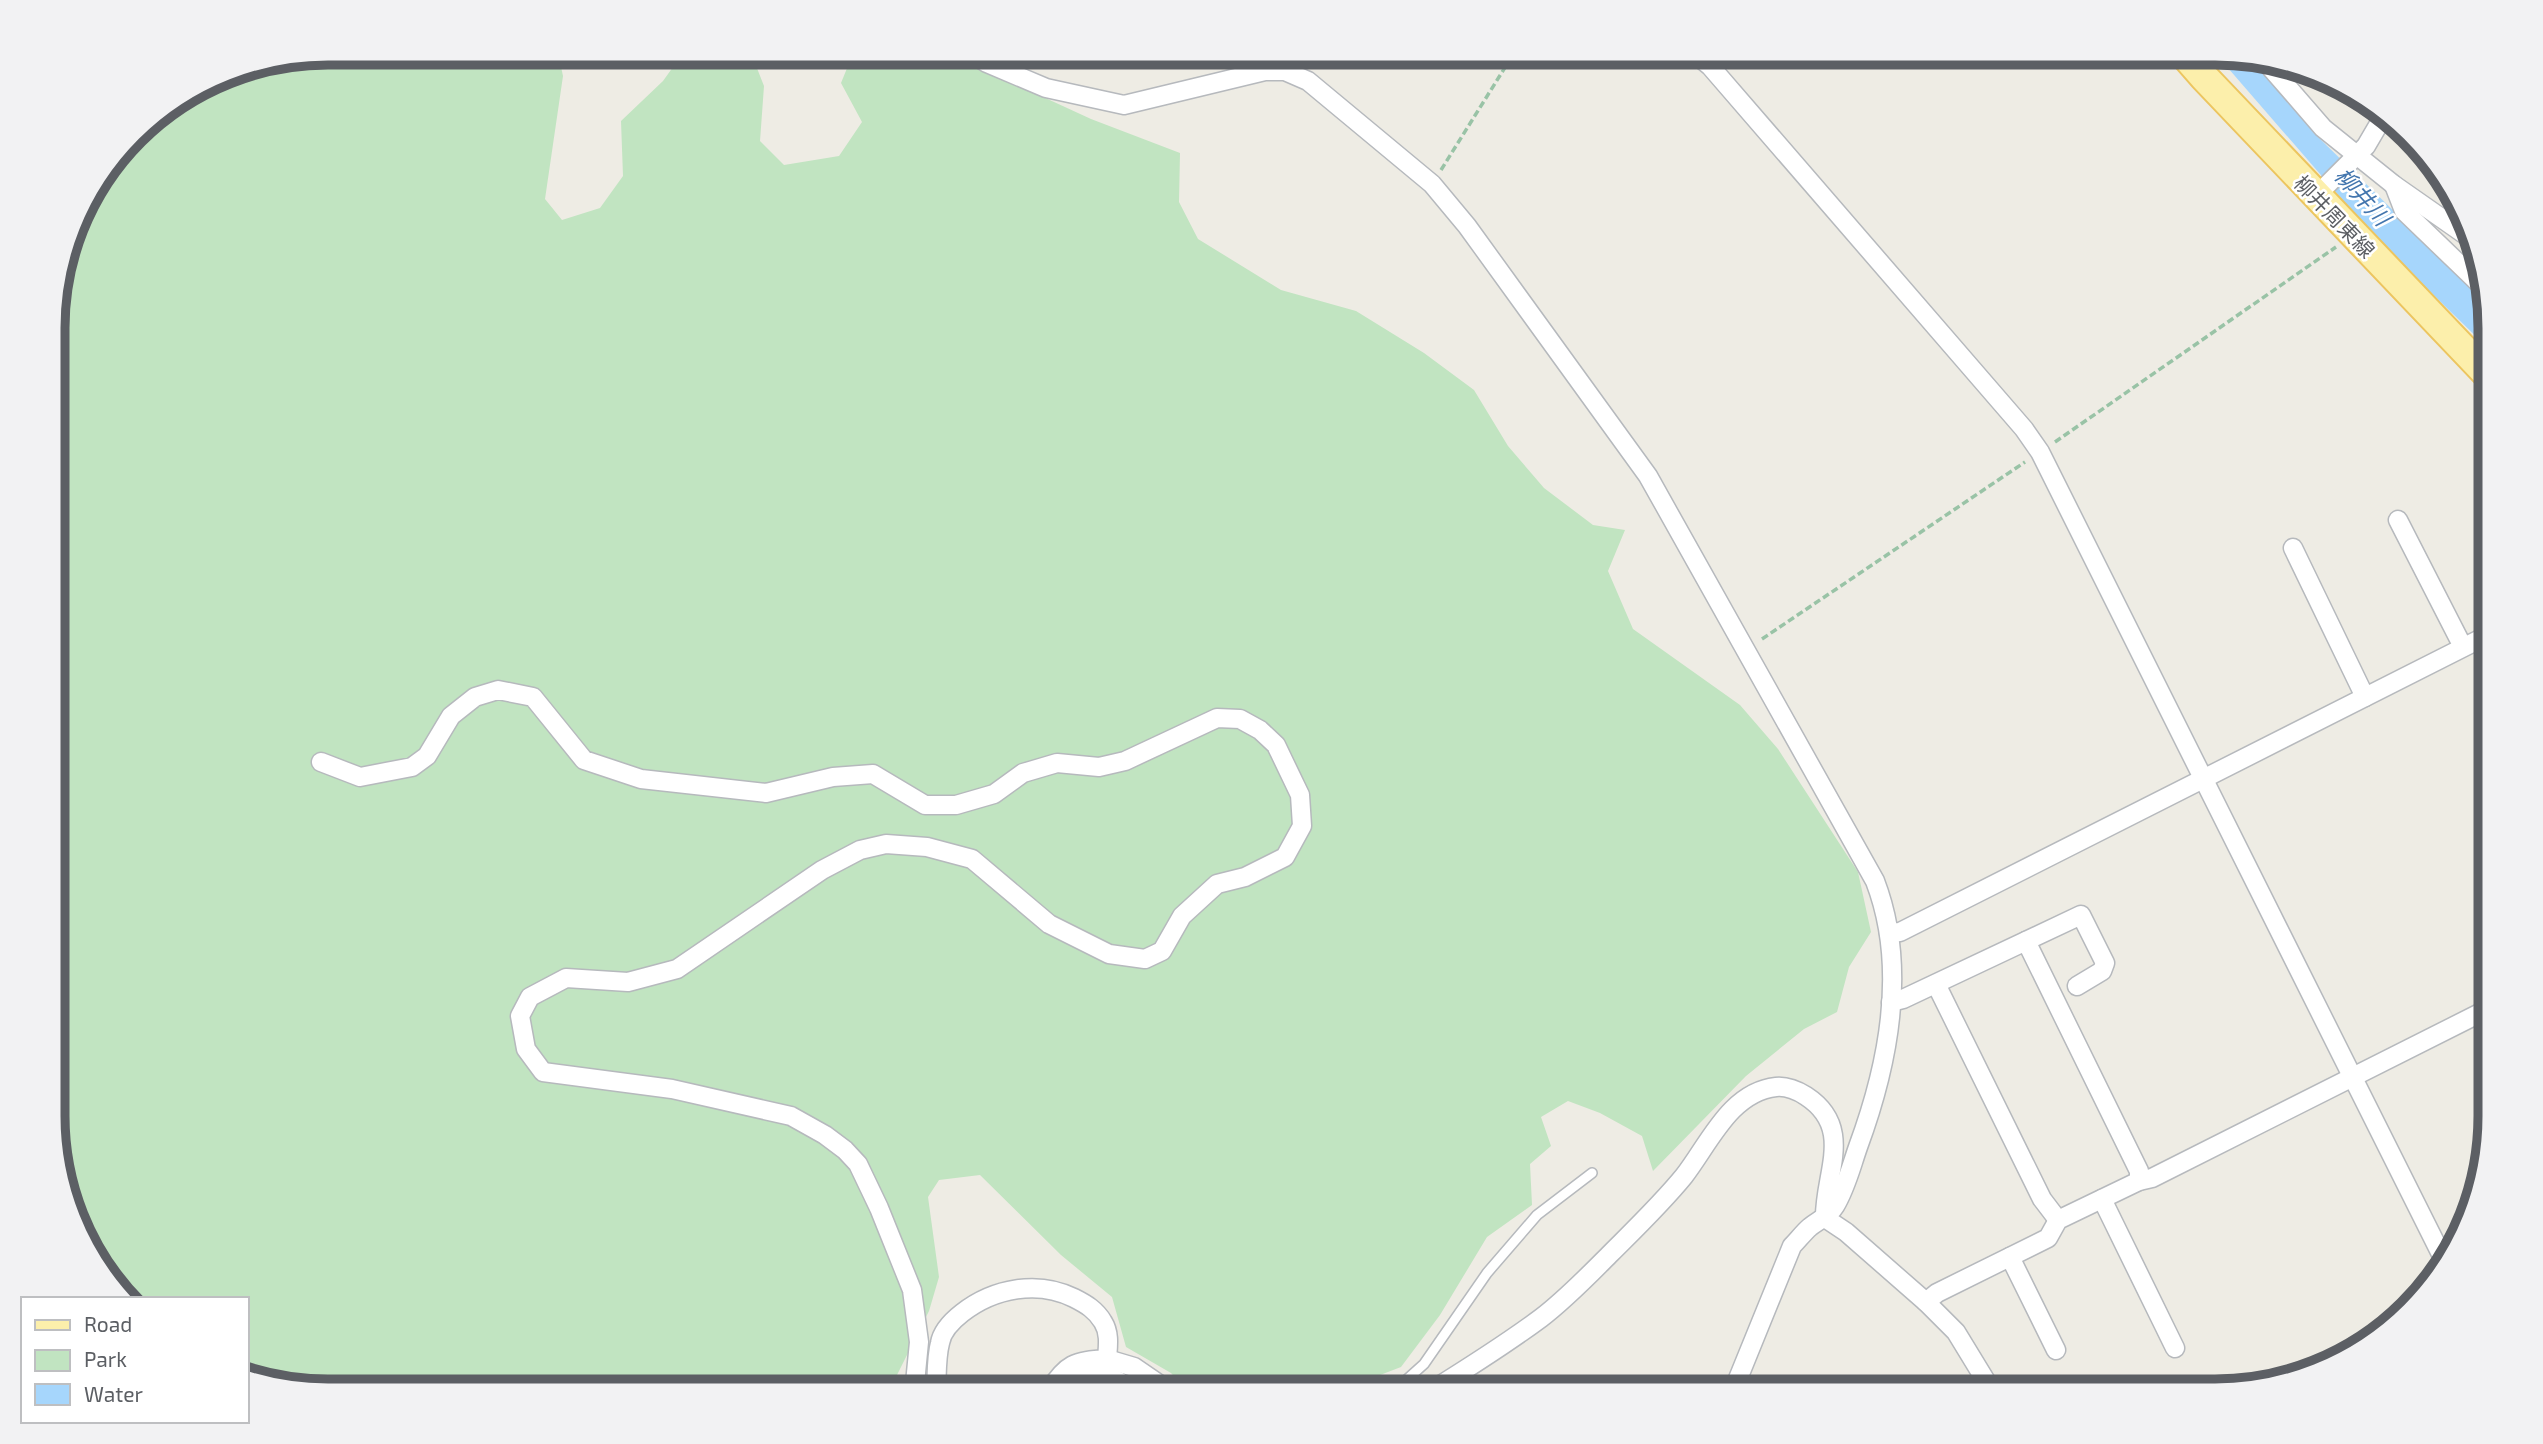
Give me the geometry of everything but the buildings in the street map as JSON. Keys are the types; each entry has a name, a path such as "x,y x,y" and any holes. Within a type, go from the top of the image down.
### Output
{"main road":[{"name":"柳井周東線","path":"2193,65 2203,78 2320,192 2354,235 2478,364"}],"street":[{"path":"992,65 1046,88 1124,105 1265,71 1285,72 1308,81 1432,184 1467,226 1648,476 1875,881 1884,905 1889,933 1891,1002 1886,1054 1877,1095 1842,1192 1833,1209 1792,1246 1738,1379"},
{"path":"1709,65 2024,429 2040,452 2440,1252"},
{"path":"2274,72 2323,128 2355,158 2459,231"},
{"path":"2320,192 2366,146 2380,123"},
{"path":"2394,185 2404,211 2473,278"},
{"path":"2398,520 2463,648"},
{"path":"2292,548 2365,697"},
{"path":"1889,933 1900,932 2478,640"},
{"path":"321,762 360,777 412,767 427,756 451,716 475,697 498,690 533,697 584,760 641,779 766,793 834,777 873,774 925,805 956,805 994,794 1023,773 1057,763 1099,767 1125,761 1217,718 1240,719 1260,730 1276,745 1300,795 1303,825 1285,857 1245,877 1217,884 1182,916 1162,951 1145,959 1109,954 1049,924 972,859 927,847 886,844 860,850 822,870 677,969 628,982 566,978 530,997 520,1016 526,1049 543,1072 672,1089 791,1116 845,1150 858,1164 912,1290 919,1342 915,1379"},
{"path":"1891,1002 1936,984 2081,915 2105,963 2102,971 2077,986"},
{"path":"2026,941 2139,1171 2139,1181"},
{"path":"1936,984 2042,1199 2058,1220"},
{"path":"1926,1302 1937,1293 2048,1237 2058,1220 2139,1181 2152,1178 2478,1014"},
{"path":"1449,1379 1543,1317 1638,1225 1684,1176 1738,1103 1755,1093 1778,1087 1798,1091 1813,1101 1830,1123 1836,1150 1825,1204 1825,1217"},
{"path":"2102,1199 2175,1348"},
{"path":"1825,1217 1926,1302 1956,1332 1985,1379"},
{"path":"2010,1257 2056,1350"},
{"path":"937,1379 940,1341 953,1320 970,1307 995,1294 1020,1288 1057,1290 1091,1307 1104,1323 1109,1341 1107,1359"},
{"path":"1056,1379 1063,1369 1087,1360 1107,1359 1135,1367 1152,1379"},
{"path":"1075,1379 1101,1374 1117,1379"}],"lane":[{"path":"1407,1379 1424,1364 1487,1273 1537,1215 1592,1173"}],"path":[{"path":"1432,184 1506,65"},
{"path":"1744,648 1768,636 2040,452 2354,235"}],"green space":[{"path":"310,65 561,65 563,76 545,199 562,220 600,208 623,176 621,121 663,81 674,65 756,65 764,86 760,141 784,165 839,156 862,122 841,83 848,65 978,67 1091,119 1180,153 1179,202 1198,239 1281,290 1356,311 1424,353 1474,390 1508,446 1544,488 1593,525 1625,530 1608,571 1633,629 1740,705 1778,749 1858,872 1871,932 1849,967 1837,1012 1804,1029 1746,1076 1653,1171 1642,1136 1600,1113 1568,1101 1541,1117 1551,1146 1530,1164 1532,1205 1487,1237 1440,1315 1401,1367 1370,1379 1177,1379 1126,1347 1112,1297 1061,1255 980,1175 939,1180 928,1197 939,1277 929,1311 895,1379 310,1379 248,1366 248,1297 137,1297 100,1248 79,1201 65,1134 65,310 79,243 100,196 130,154 154,130 196,100 243,79"}],"water":[{"name":"柳井川","path":"2225,65 2260,69 2317,136 2476,291 2478,338 2379,242"}]}
